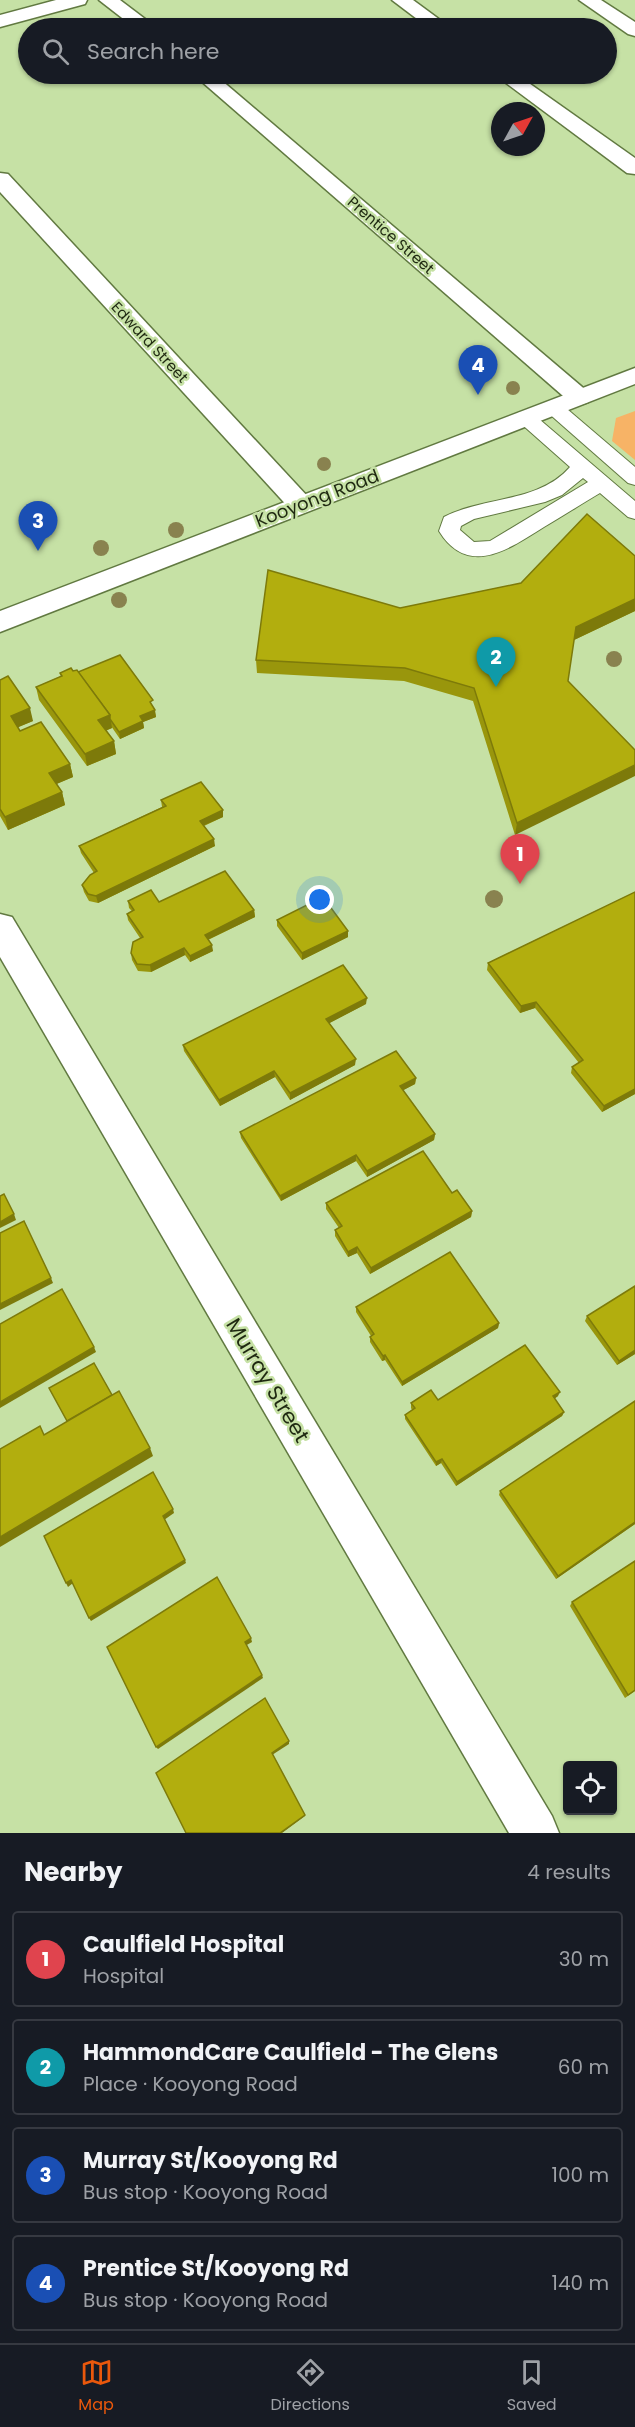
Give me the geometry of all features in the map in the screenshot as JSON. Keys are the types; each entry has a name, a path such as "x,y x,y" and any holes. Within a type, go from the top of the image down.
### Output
{"street":[{"path":"0,21 78,0"},
{"path":"108,0 133,18"},
{"path":"128,0 146,18"},
{"path":"401,0 427,18"},
{"path":"588,0 616,18"},
{"path":"617,19 635,30"},
{"name":"Prentice Street","path":"215,84 579,397"},
{"path":"518,84 635,168"},
{"name":"Edward Street","path":"0,180 300,504"},
{"name":"Kooyong Road","path":"0,622 635,375"},
{"name":"Murray Street","path":"0,927 535,1833"}],"lane":[{"path":"553,407 635,478"},
{"path":"525,417 635,512"},
{"path":"581,467 568,482 545,493 520,503 462,515 451,522 449,531 466,548 480,550 496,547 601,483"}],"shaded area":[{"path":"635,411 635,460 612,441 616,418"}],"building":[{"path":"587,514 635,556 635,599 576,627 568,681 635,750 635,765 517,823 474,688 405,668 256,660 268,570 400,608 521,583"},
{"path":"120,655 153,700 150,702 155,710 140,716 143,721 119,732 110,719 110,715 78,672"},
{"path":"71,668 73,671 77,670 110,715 98,720 114,741 85,754 36,687 62,676 60,673"},
{"path":"8,676 30,708 11,716 20,731 41,722 70,764 49,773 62,792 5,817 0,809 0,680"},
{"path":"201,782 223,810 200,821 214,839 96,896 88,894 82,885 90,875 97,871 79,846 166,806 161,800"},
{"path":"225,871 254,910 205,935 212,945 190,956 184,948 150,965 137,964 131,953 133,942 143,937 127,914 134,910 128,901 151,890 159,902"},
{"path":"635,892 635,1089 604,1106 572,1067 583,1060 536,1002 521,1006 488,963"},
{"path":"323,897 348,931 302,953 277,920"},
{"path":"343,965 367,998 326,1019 356,1059 290,1093 274,1071 219,1100 183,1045"},
{"path":"396,1051 416,1078 400,1086 435,1134 367,1171 356,1155 280,1196 240,1132"},
{"path":"423,1151 452,1193 457,1190 472,1211 371,1268 357,1247 348,1252 335,1230 342,1226 326,1203"},
{"path":"4,1194 14,1214 0,1222 0,1196"},
{"path":"24,1221 51,1278 0,1304 0,1233"},
{"path":"450,1252 499,1323 402,1382 370,1337 374,1334 356,1307"},
{"path":"635,1286 635,1350 619,1361 587,1316"},
{"path":"62,1289 94,1347 0,1402 0,1324"},
{"path":"525,1345 560,1392 553,1396 564,1412 457,1482 442,1459 436,1462 405,1415 415,1408 411,1403 431,1390 438,1400"},
{"path":"94,1363 112,1395 67,1421 49,1388"},
{"path":"119,1391 150,1448 0,1537 0,1449 40,1426 44,1435"},
{"path":"635,1401 635,1522 558,1576 500,1491"},
{"path":"153,1472 173,1509 163,1516 185,1560 89,1618 71,1580 66,1583 44,1536"},
{"path":"635,1561 635,1690 628,1695 572,1602"},
{"path":"217,1577 251,1638 245,1642 262,1675 156,1747 107,1647"},
{"path":"265,1698 289,1741 272,1753 305,1815 280,1833 186,1833 156,1773"}],"place":[{"name":"Prentice St/Kooyong Rd","path":"478,395"},
{"name":"Murray St/Kooyong Rd","path":"38,551"},
{"name":"HammondCare Caulfield - The Glens","path":"496,687"},
{"name":"Caulfield Hospital","path":"520,884"}]}
